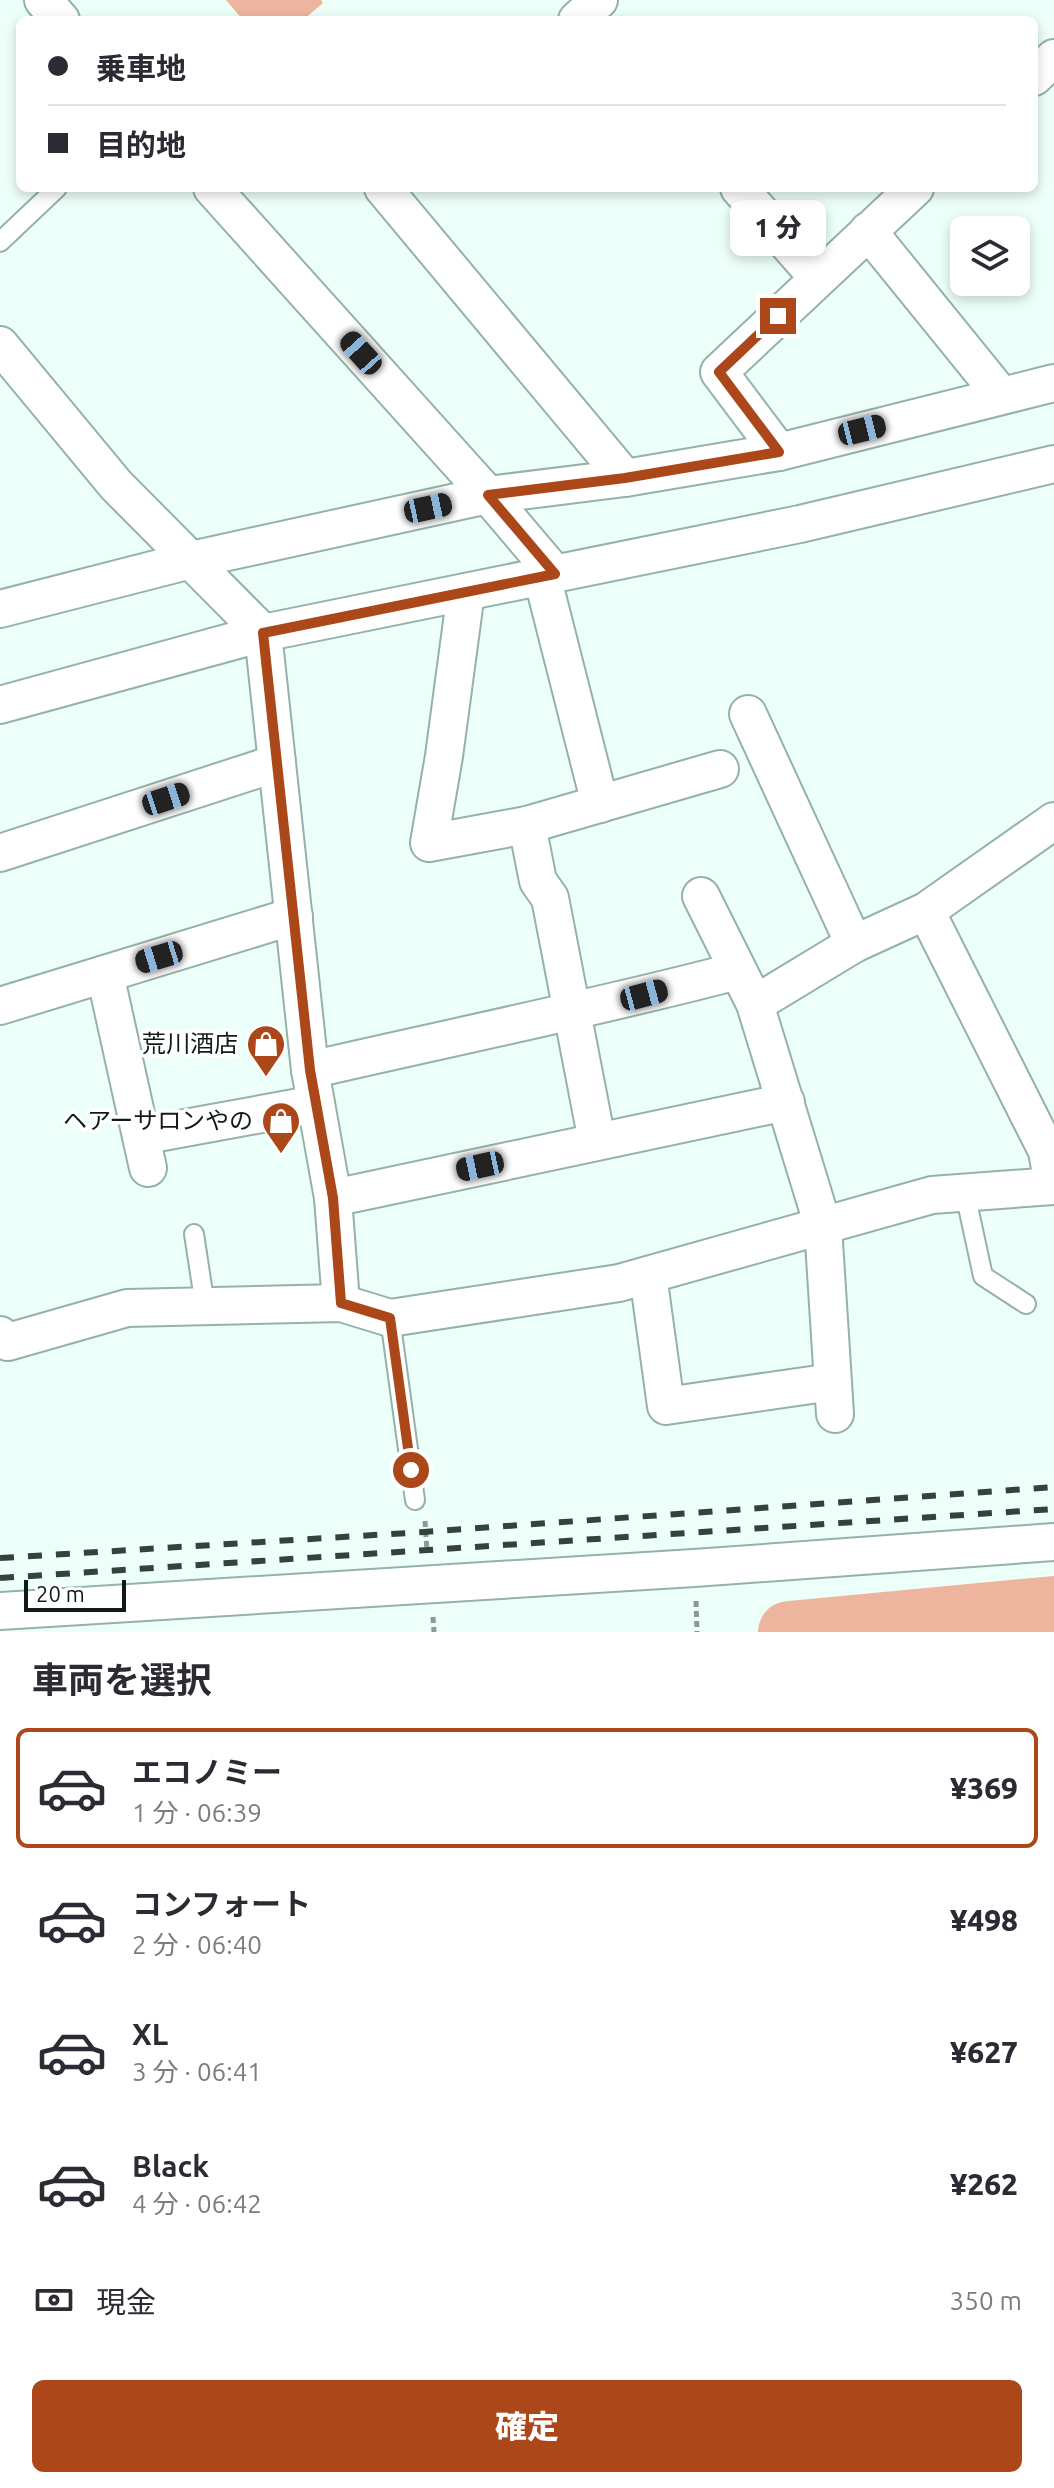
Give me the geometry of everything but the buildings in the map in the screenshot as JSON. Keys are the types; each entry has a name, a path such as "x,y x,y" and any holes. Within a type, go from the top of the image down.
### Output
{"street":[{"path":"43,0 57,16"},
{"path":"1038,73 1054,58"},
{"path":"216,192 488,495 548,575 600,804"},
{"path":"386,192 625,478"},
{"path":"743,192 818,278"},
{"path":"779,452 719,372 908,192"},
{"path":"868,231 1001,395"},
{"path":"2,351 116,485 263,633 313,1087 333,1198 341,1303"},
{"path":"0,609 191,560 488,495 625,478 779,452 1054,383"},
{"path":"0,705 263,633 800,524 1054,464"},
{"path":"466,592 429,843 527,825 720,769"},
{"path":"748,714 854,944"},
{"path":"0,853 277,763"},
{"path":"755,1004 854,944 926,911 1054,821"},
{"path":"527,825 538,881 550,898 597,1141"},
{"path":"648,1275 666,1406 834,1398 823,1226 755,1004 701,896"},
{"path":"3,1340 127,1308 341,1303 390,1318 619,1283 932,1195 1053,1186 1047,1151 926,911"},
{"path":"0,1006 294,916"},
{"path":"105,974 144,1152 313,1087 572,1009 644,995 737,971"},
{"path":"333,1198 786,1102"},
{"path":"0,1611 694,1568 1054,1542"}],"lane":[{"path":"0,242 53,192"},
{"path":"965,1193 983,1276 1026,1304"},
{"path":"194,1234 205,1306"},
{"path":"390,1318 415,1500"}],"path":[{"path":"415,1500 423,1511 428,1562"}],"shaded area":[{"path":"226,0 321,0 323,3 308,16 240,16"}],"waterway":[{"path":"789,1632 1054,1607"}],"railway":[{"path":"0,1558 424,1532 1054,1487"},
{"path":"0,1578 1054,1509"}],"place":[{"name":"荒川酒店","path":"266,1078"},
{"name":"ヘアーサロンやの","path":"281,1155"}],"route":[{"path":"411,1470 390,1318 341,1303 333,1198 310,1070 263,633 555,574 488,495 625,478 779,452 719,372 778,316"}]}
